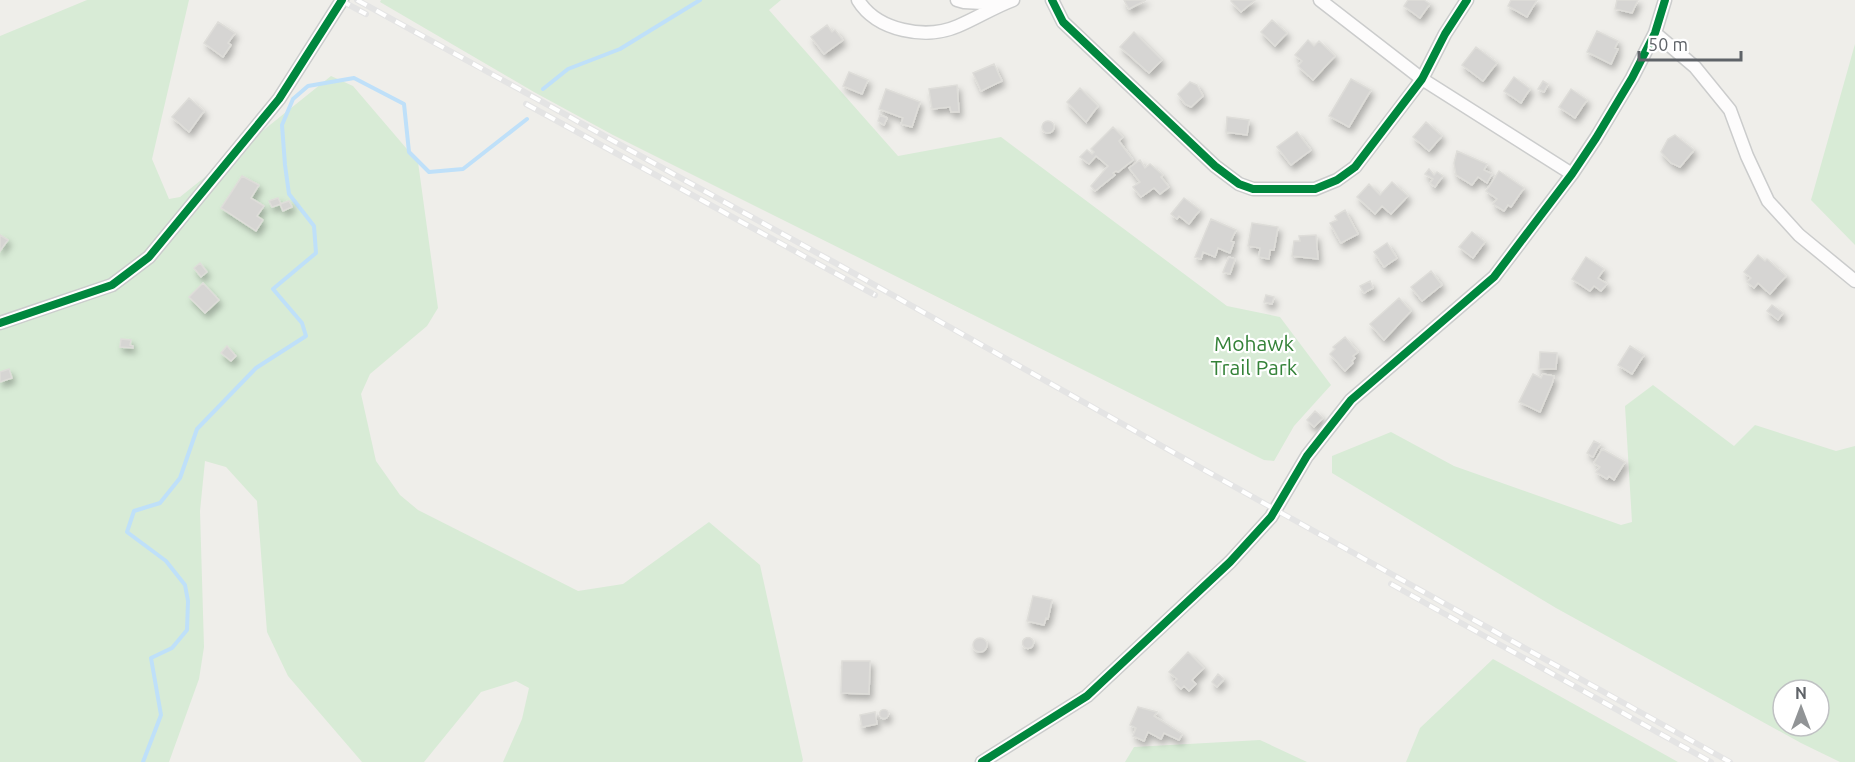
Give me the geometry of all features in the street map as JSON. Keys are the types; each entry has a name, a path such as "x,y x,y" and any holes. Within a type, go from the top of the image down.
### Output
{"street":[{"path":"0,323 112,285 149,257 279,99 342,0"},
{"path":"858,0 867,12 890,27 912,32 941,31 956,27 1008,2"},
{"path":"957,0 1008,2"},
{"path":"1052,0 1063,22 1215,166 1239,184 1253,189 1315,189 1337,180 1355,167 1422,79 1445,34 1467,0"},
{"path":"1320,0 1422,79 1572,174"},
{"path":"982,762 1088,696 1230,562 1276,510 1307,456 1351,400 1494,277 1572,174 1632,78 1654,33 1665,0"},
{"path":"1654,33 1695,66 1730,110 1747,156 1768,201 1799,236 1855,281"}],"green space":[{"path":"87,0 189,0 152,159 169,199 180,197 331,76 353,86 418,162 438,308 427,326 370,374 361,394 376,461 400,495 418,510 578,591 623,584 709,522 760,565 802,762 503,762 522,719 529,688 516,681 481,692 424,762 362,762 288,676 267,632 257,501 226,467 205,461 200,511 204,647 199,679 169,762 0,762 0,36"},
{"name":"Mohawk Trail Park","path":"381,0 781,0 769,10 898,156 1001,137 1227,306 1280,317 1331,385 1294,426 1274,461 1264,460 613,135 534,92 380,2"},
{"path":"1855,44 1855,245 1811,200"},
{"path":"1653,385 1734,446 1755,425 1836,451 1855,446 1855,762 1840,762 1792,738 1831,738 1831,678 1771,678 1771,726 1556,608 1332,473 1332,456 1391,432 1454,466 1621,525 1632,522 1625,406"},
{"path":"1493,659 1678,762 1406,762 1420,728"},
{"path":"1260,740 1307,762 1125,762 1134,747"}],"building":[{"path":"1124,0 1146,0 1129,9"},
{"path":"1255,0 1241,12 1231,1"},
{"path":"1408,0 1424,0 1430,4 1420,18 1404,6"},
{"path":"1511,0 1537,0 1527,17 1508,6"},
{"path":"1617,0 1638,0 1632,13 1615,9"},
{"path":"1272,20 1287,33 1275,46 1261,32"},
{"path":"218,22 235,33 223,57 204,43"},
{"path":"827,25 832,32 835,30 843,40 824,54 811,37"},
{"path":"1597,31 1618,41 1615,48 1618,49 1611,64 1587,52"},
{"path":"1134,32 1162,60 1149,73 1120,47"},
{"path":"1308,40 1314,46 1319,41 1335,56 1313,80 1298,66 1302,61 1295,55"},
{"path":"1476,47 1497,63 1483,81 1462,65"},
{"path":"994,64 1002,81 981,91 973,73"},
{"path":"849,72 868,80 862,94 843,86"},
{"path":"1514,77 1530,89 1521,103 1504,91"},
{"path":"1351,79 1371,90 1349,127 1329,116"},
{"path":"1543,81 1548,84 1544,92 1538,89"},
{"path":"1190,82 1197,85 1203,96 1191,107 1185,104 1178,94"},
{"path":"957,85 959,112 951,112 950,107 932,109 929,89"},
{"path":"1080,88 1098,106 1086,122 1067,102"},
{"path":"886,89 920,102 912,127 901,124 903,118 879,109"},
{"path":"1571,89 1587,100 1575,118 1559,107"},
{"path":"189,98 204,111 189,132 172,117"},
{"path":"880,115 887,118 884,125 878,121"},
{"path":"1227,117 1249,120 1247,135 1226,132"},
{"path":"1050,121 1053,122 1053,132 1046,133 1043,132 1042,125 1043,122"},
{"path":"1426,122 1442,136 1429,151 1413,137"},
{"path":"1113,127 1123,137 1119,141 1133,160 1118,172 1113,173 1115,175 1095,191 1091,186 1108,166 1096,156 1089,164 1080,157 1087,150 1092,154 1094,152 1091,149"},
{"path":"1297,132 1311,150 1291,165 1277,147"},
{"path":"1675,135 1694,150 1680,167 1671,163 1661,152 1668,139"},
{"path":"1457,151 1487,164 1484,170 1492,174 1487,183 1478,177 1472,185 1456,175 1454,163"},
{"path":"1140,160 1145,168 1150,164 1163,175 1161,177 1169,187 1160,194 1154,188 1141,197 1133,187 1140,182 1129,168"},
{"path":"1429,169 1434,175 1437,172 1443,176 1435,187 1430,183 1433,179 1425,174"},
{"path":"1499,171 1524,188 1511,207 1508,205 1504,211 1493,204 1497,199 1486,191"},
{"path":"242,176 259,185 251,198 264,206 257,216 263,220 256,231 221,208"},
{"path":"1392,182 1408,196 1391,214 1382,206 1375,214 1357,197 1369,184 1380,195"},
{"path":"278,198 281,204 272,207 269,201"},
{"path":"1184,198 1200,210 1189,224 1179,216 1177,219 1171,214"},
{"path":"289,201 292,207 283,211 280,204"},
{"path":"1345,210 1358,234 1341,243 1330,223 1337,220 1335,216"},
{"path":"1211,219 1236,230 1231,241 1234,242 1230,253 1218,248 1215,257 1203,252 1201,259 1195,257"},
{"path":"1252,223 1278,227 1274,250 1270,250 1269,259 1259,257 1260,248 1248,246"},
{"path":"1472,232 1485,242 1473,258 1459,247"},
{"path":"0,235 8,240 0,251"},
{"path":"1316,235 1318,259 1292,256 1294,241 1300,241 1299,236"},
{"path":"1387,243 1397,258 1384,267 1374,252"},
{"path":"1758,255 1765,261 1767,259 1786,276 1770,294 1758,283 1754,288 1747,282 1751,278 1744,272"},
{"path":"1229,257 1235,259 1230,274 1223,272"},
{"path":"1586,257 1604,269 1598,278 1607,284 1601,291 1594,286 1590,291 1572,279"},
{"path":"200,263 207,272 201,277 194,268"},
{"path":"1431,271 1442,285 1422,301 1411,287"},
{"path":"1370,281 1373,288 1364,293 1360,286"},
{"path":"203,283 219,300 205,313 189,297"},
{"path":"1266,295 1274,297 1272,304 1264,302"},
{"path":"1399,298 1411,311 1384,340 1370,324"},
{"path":"1772,305 1783,313 1778,320 1767,311"},
{"path":"1345,337 1358,352 1353,356 1355,358 1353,363 1345,371 1330,354 1335,349 1333,347"},
{"path":"121,339 131,340 130,345 133,348 120,347"},
{"path":"227,346 236,356 231,361 221,353"},
{"path":"1630,346 1644,355 1632,374 1618,365"},
{"path":"1540,352 1557,353 1556,369 1539,369"},
{"path":"9,369 12,378 0,382 0,372"},
{"path":"1533,374 1541,378 1543,374 1554,376 1540,412 1519,402"},
{"path":"1315,411 1323,418 1314,427 1307,420"},
{"path":"1594,441 1600,444 1593,457 1587,453"},
{"path":"1602,449 1625,462 1614,480 1609,476 1607,479 1596,472 1600,467 1594,463"},
{"path":"1033,596 1052,600 1048,619 1046,618 1044,625 1027,621"},
{"path":"1028,637 1034,643 1028,649 1022,643"},
{"path":"980,638 985,640 987,645 985,650 980,652 975,650 973,645 975,640"},
{"path":"1188,652 1204,668 1192,680 1196,684 1189,691 1184,686 1181,689 1174,682 1177,679 1169,672"},
{"path":"842,661 870,661 869,694 841,693"},
{"path":"1218,674 1224,679 1217,687 1212,682"},
{"path":"1138,707 1157,712 1154,716 1182,734 1179,740 1164,733 1161,739 1148,732 1144,741 1133,736 1136,728 1130,725"},
{"path":"884,710 888,714 884,718 880,714"},
{"path":"875,712 877,724 862,727 860,715"}],"waterway":[{"path":"543,89 568,69 620,49 700,0"},
{"path":"143,762 161,715 151,658 172,648 187,630 188,601 185,585 166,561 127,532 134,511 160,503 180,478 197,429 256,368 306,336 302,323 273,289 316,253 314,226 289,194 282,125 293,99 308,86 354,78 404,104 409,152 429,172 463,169 527,119"}],"railway":[{"path":"340,0 366,14"},
{"path":"357,0 839,265 1730,762"},
{"path":"526,104 875,295"},
{"path":"1391,584 1711,762"}],"cycle path":[{"path":"0,323 112,285 149,257 279,99 342,0"},
{"path":"1052,0 1063,22 1215,166 1239,184 1253,189 1315,189 1337,180 1355,167 1422,79 1445,34 1467,0"},
{"path":"982,762 1087,696 1230,562 1271,517 1307,456 1351,400 1494,277 1572,174 1596,138 1632,78 1655,33 1665,0"}]}
